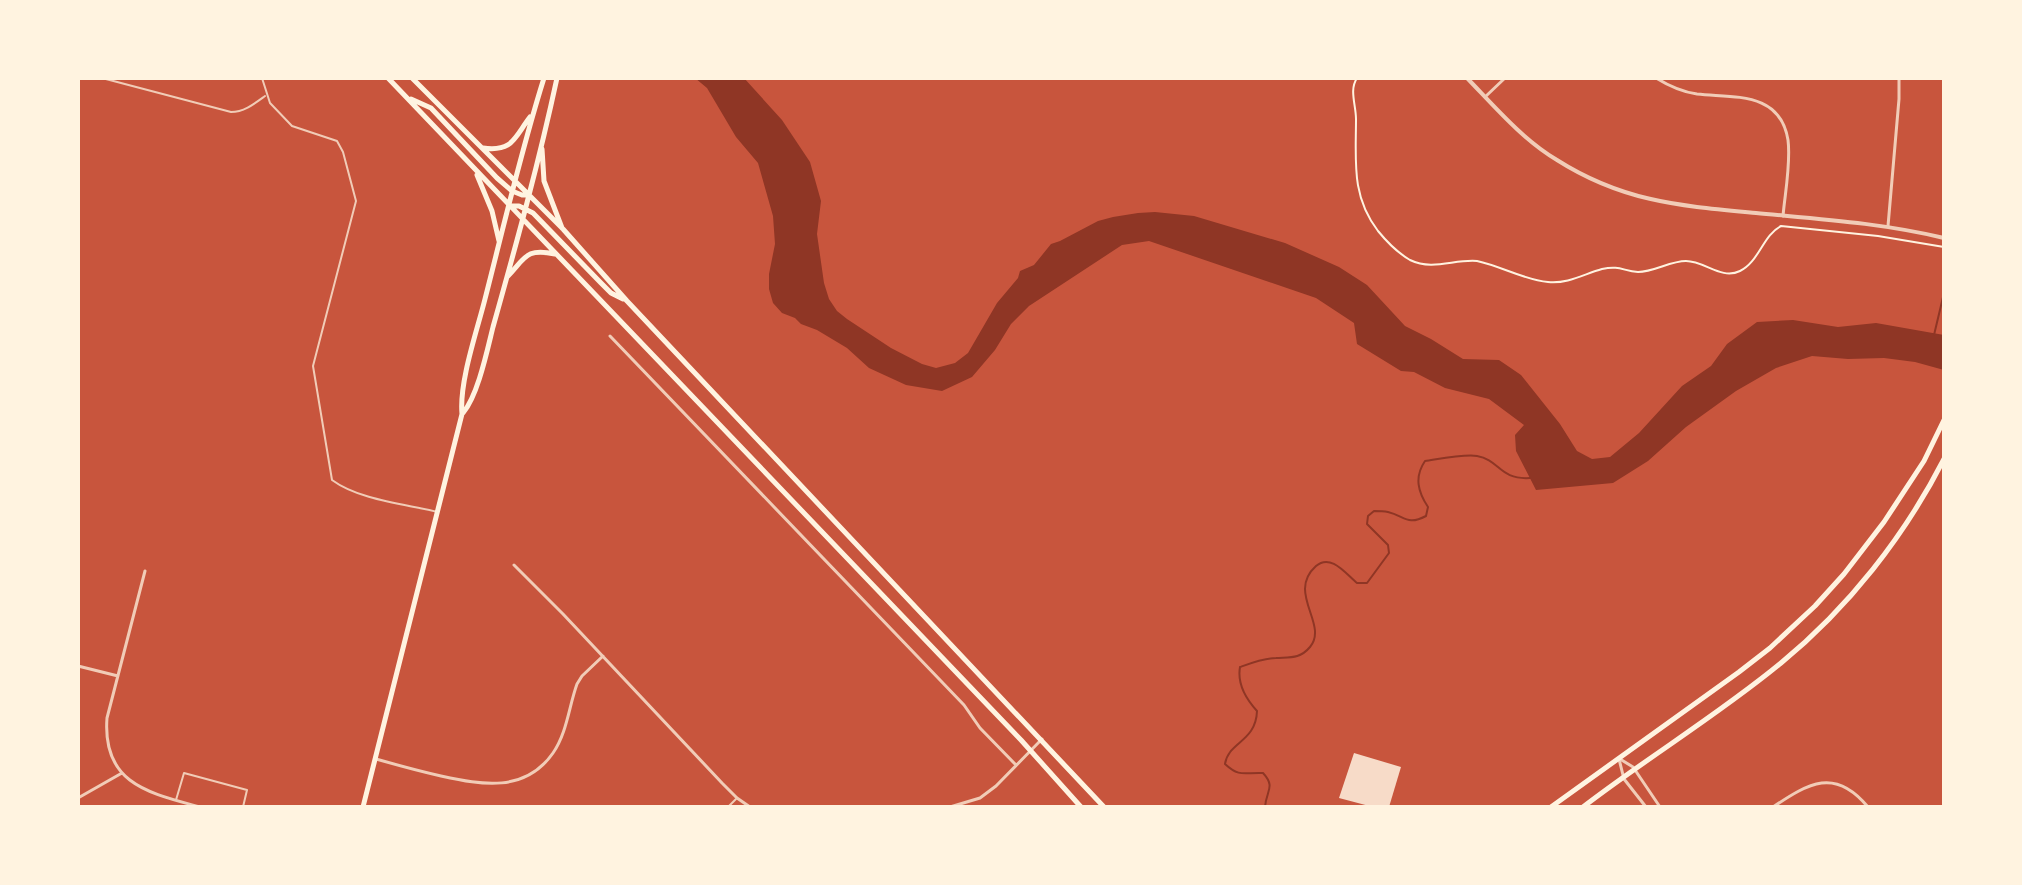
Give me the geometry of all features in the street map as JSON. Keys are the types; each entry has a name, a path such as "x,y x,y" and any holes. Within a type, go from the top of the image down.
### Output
{"main road":[{"path":"388,78 1081,807"},
{"path":"412,78 563,229 627,301 1104,807"},
{"path":"363,807 439,512 462,414 461,402 469,364 499,243 544,78"},
{"path":"462,414 470,405 507,277 557,78"},
{"path":"407,97 431,108 512,191 528,195"},
{"path":"482,147 506,147 515,140 533,114"},
{"path":"541,144 544,181 563,229"},
{"path":"475,170 492,211 499,243"},
{"path":"509,206 525,208 540,219 611,293 627,301"},
{"path":"507,277 530,253 555,254"},
{"path":"1551,807 1739,672 1815,606 1884,522 1924,461 1944,420"},
{"path":"1583,807 1751,688 1829,619 1859,587 1900,533 1944,459"}],"street":[{"path":"1467,78 1536,146 1580,174 1632,196 1684,207 1888,226 1944,238"},
{"path":"1485,97 1505,78"},
{"path":"1656,78 1694,93 1744,96 1774,112 1784,128 1788,149 1783,216"},
{"path":"1888,226 1899,78"},
{"path":"610,336 964,705 980,728 1016,765"},
{"path":"514,565 737,798 750,807"},
{"path":"145,571 107,718 111,753 122,773 146,791 200,807"},
{"path":"376,759 484,784 514,781 527,776 553,754 577,684 603,656"},
{"path":"78,666 118,676"},
{"path":"950,807 980,798 1042,739"},
{"path":"1619,759 1634,769 1660,807"},
{"path":"1619,759 1623,777 1646,807"},
{"path":"78,798 122,773"},
{"path":"1773,807 1803,787 1825,783 1851,790 1868,807"}],"lane":[{"path":"102,78 231,112 250,107 266,96"},
{"path":"262,78 270,103 292,126 337,141 356,201 313,366 332,480 361,494 439,512"},
{"path":"176,800 184,773 247,790 243,807"},
{"path":"728,807 737,798"}],"path":[{"path":"1357,78 1352,90 1356,105 1359,197 1380,234 1397,250 1417,262 1440,265 1477,261 1549,282 1582,277 1611,267 1639,272 1683,261 1734,273 1748,265 1781,226 1878,236 1944,247"}],"shaded area":[{"path":"695,78 744,78 782,120 810,162 821,201 817,234 829,299 847,319 891,348 936,368 955,363 968,353 1020,271 1034,265 1051,244 1098,221 1155,212 1194,216 1285,243 1339,267 1367,285 1405,326 1463,359 1499,360 1521,375 1577,451 1592,459 1610,457 1639,433 1682,386 1711,366 1727,344 1757,322 1793,320 1838,327 1876,323 1944,335 1944,370 1884,358 1812,356 1776,368 1736,391 1686,427 1648,461 1613,483 1536,490 1516,451 1515,435 1524,425 1489,399 1445,388 1414,372 1401,371 1357,344 1354,323 1316,298 1149,241 1122,245 1029,306 1011,324 995,350 972,377 942,391 906,385 869,368 847,348 782,313 773,303 769,274 775,244 773,216 758,163 736,137 707,88"}],"building":[{"path":"1354,753 1401,767 1389,807 1373,807 1339,798"}],"waterway":[{"path":"1934,335 1944,293"},
{"path":"1265,807 1270,786 1263,773 1239,773 1225,764 1231,751 1252,729 1257,711 1243,691 1240,667 1267,659 1299,655 1310,647 1315,628 1305,587 1308,576 1316,566 1333,563 1357,583 1367,583 1389,553 1388,545 1367,524 1368,516 1374,511 1388,512 1410,520 1426,516 1428,507 1418,479 1425,461 1477,456 1491,461 1512,476 1530,478"}]}
